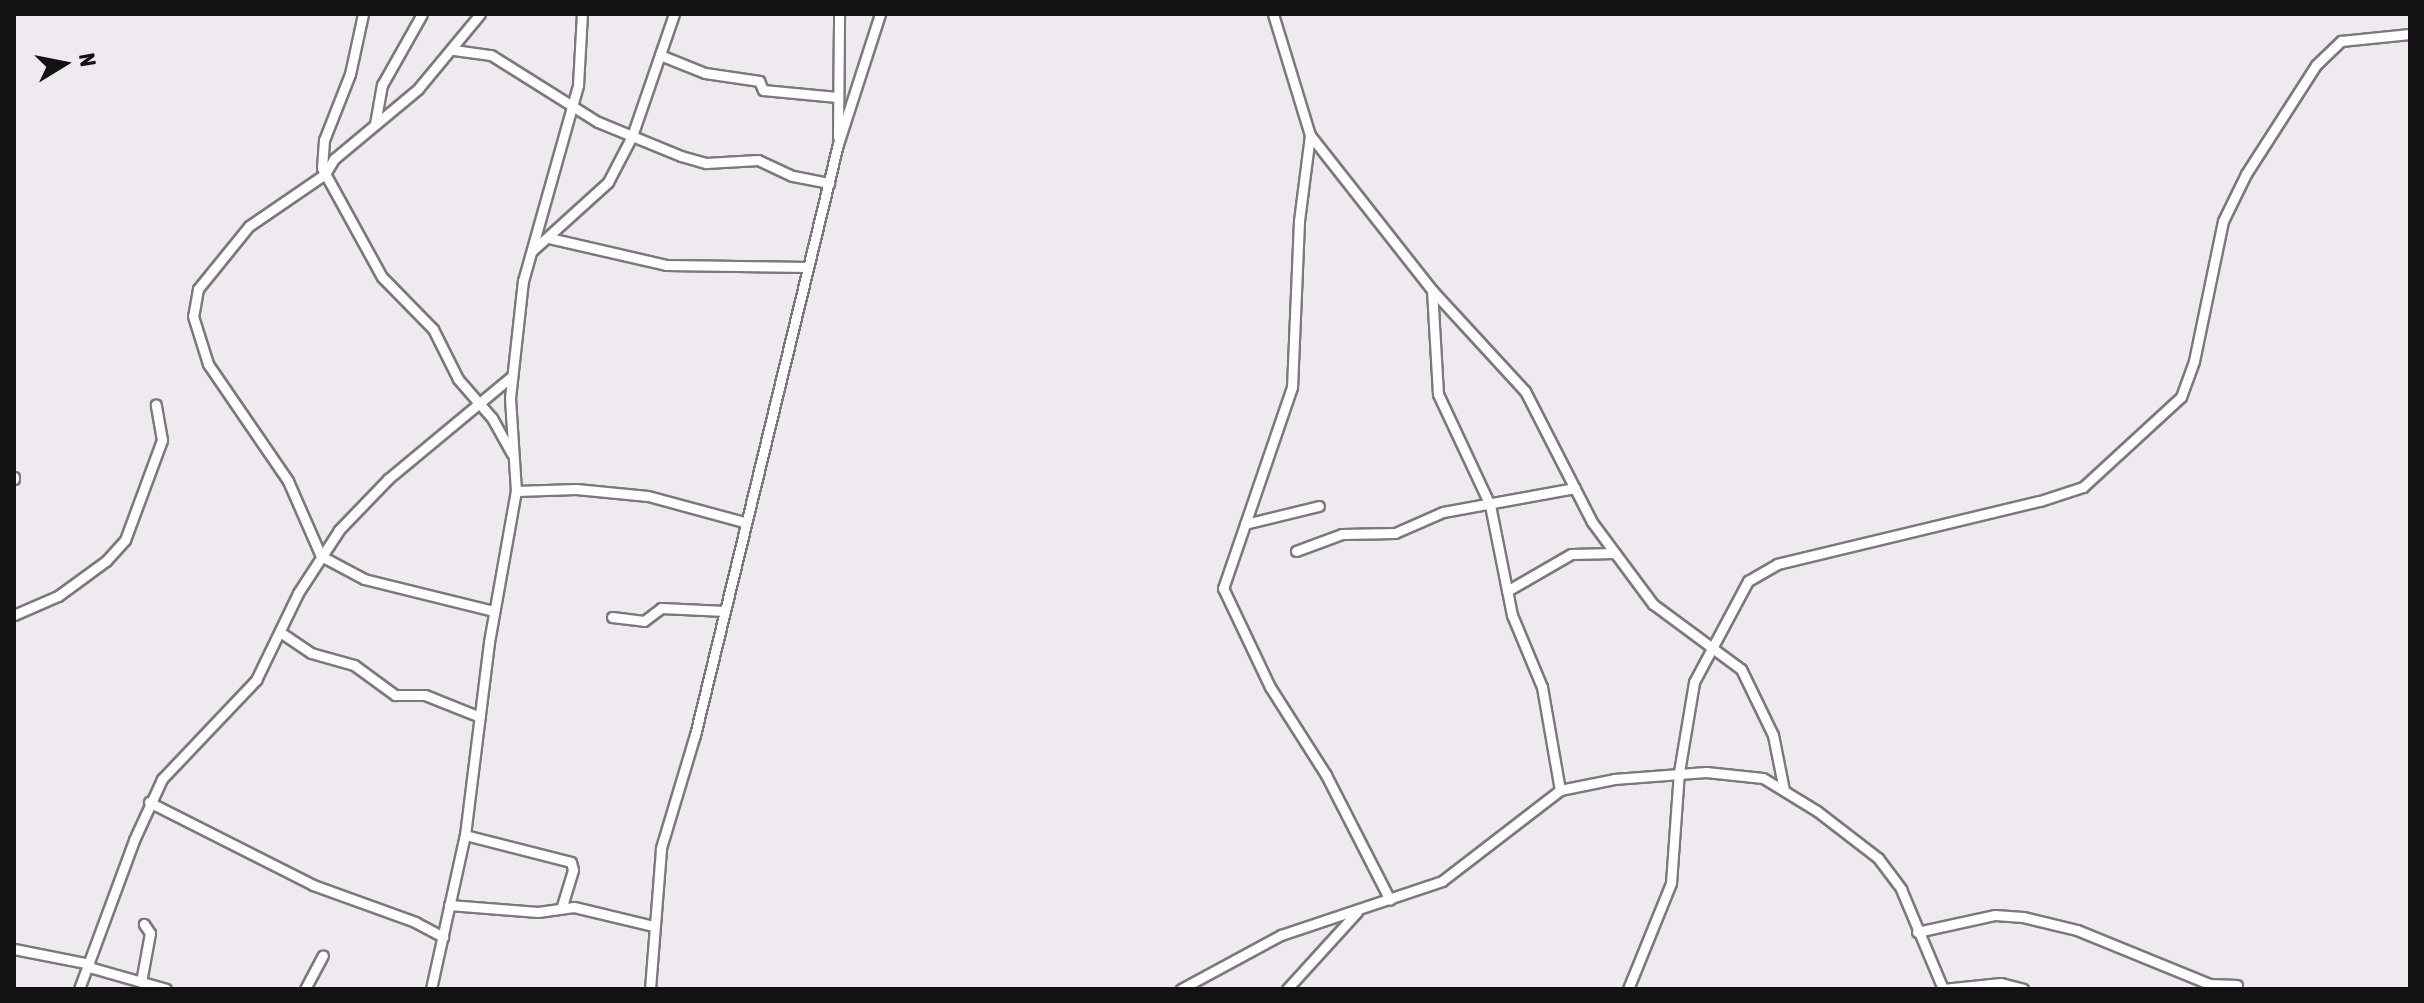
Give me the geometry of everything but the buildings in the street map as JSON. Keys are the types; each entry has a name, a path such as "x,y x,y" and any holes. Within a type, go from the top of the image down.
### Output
{"street":[{"path":"363,14 357,49 321,153 324,175 382,277 433,329 458,379 479,404 516,462"},
{"path":"375,124 382,85 422,14"},
{"path":"480,14 454,50 331,162 324,175 249,226 198,289 193,316 208,364 294,491 321,556 395,588 493,611"},
{"path":"431,989 465,835 493,611 516,491 512,376 532,251 573,107 582,14"},
{"path":"532,251 599,194 632,136 674,14"},
{"path":"838,144 839,14"},
{"path":"650,989 661,848 725,611 744,522 838,144 880,14"},
{"path":"1273,14 1310,135 1432,290 1525,391 1575,488 1615,553 1663,615 1715,646 1741,669 1762,708 1784,790"},
{"path":"1628,989 1644,938 1671,883 1679,772 1694,682 1748,581 1765,569 2062,496 2090,480 2181,397 2194,361 2223,221 2306,78 2341,41 2410,34"},
{"path":"454,50 491,55 573,107 632,136 693,160 758,160 793,176 829,183"},
{"path":"660,55 705,73 761,81 763,90 837,97"},
{"path":"1310,135 1299,221 1289,407 1224,582 1228,608 1326,775 1390,900"},
{"path":"549,238 667,265 808,267"},
{"path":"1432,290 1438,394 1490,505 1507,591 1542,687 1560,790"},
{"path":"79,989 149,802 162,779 256,680 321,556 374,491 512,376"},
{"path":"14,615 58,596 106,561 125,540 162,440 156,405"},
{"path":"1296,551 1342,534 1395,533 1443,512 1575,488"},
{"path":"516,491 576,489 648,496 744,522"},
{"path":"1245,524 1319,506"},
{"path":"1507,591 1571,554 1615,553"},
{"path":"612,617 647,621 652,611 661,608 725,611"},
{"path":"280,632 306,651 354,665 395,695 425,695 480,717"},
{"path":"1181,989 1281,935 1390,900 1463,869 1560,790 1679,772 1741,773 1784,790 1878,858 1896,879 1943,989 2001,983 2023,989"},
{"path":"149,802 330,893 415,922 443,937"},
{"path":"465,835 571,862 573,870 562,906"},
{"path":"449,905 538,912 562,906 653,926"},
{"path":"1287,989 1361,908"},
{"path":"1917,932 1995,915 2023,917 2109,941 2209,984 2237,985"},
{"path":"141,982 150,933 144,924"},
{"path":"14,949 89,966 166,989"},
{"path":"305,989 323,955"}]}
